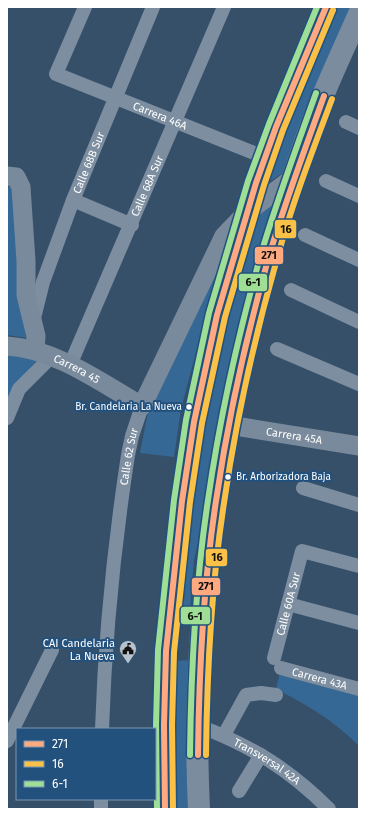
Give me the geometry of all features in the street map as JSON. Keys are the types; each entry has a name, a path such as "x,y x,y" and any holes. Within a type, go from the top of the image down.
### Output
{"main road":[{"path":"165,809 164,725 168,631 182,501 194,422 217,315 264,157 326,7"},
{"path":"199,809 197,725 203,617 212,526 229,425 255,305 270,248 306,138 359,14"},
{"path":"276,127 294,127 306,138"},
{"path":"168,631 176,638 183,638 193,631 203,617"}],"street":[{"name":"Carrera 46A","path":"85,7 56,74 264,157"},
{"name":"Calle 68B Sur","path":"33,322 43,282 73,200 153,7"},
{"name":"Calle 68A Sur","path":"70,365 132,225 224,7"},
{"name":"Calle 68B Sur","path":"9,173 17,179 20,187 26,261 26,295 36,341 44,353"},
{"name":"Calle 62 Sur","path":"102,728 110,595 128,455 132,436 142,406 216,249 232,226 247,212 294,178"},
{"path":"326,181 359,196"},
{"path":"73,200 132,225"},
{"path":"305,235 359,260"},
{"path":"291,290 359,322"},
{"name":"Carrera 45","path":"7,346 44,353 70,365 142,406"},
{"path":"277,349 359,384"},
{"path":"7,418 19,389 44,353"},
{"name":"Carrera 45A","path":"229,425 359,446"},
{"path":"303,488 359,505"},
{"name":"Calle 60A Sur","path":"277,663 288,604 302,551 359,566"},
{"path":"288,604 359,623"},
{"path":"7,740 52,650"},
{"name":"Carrera 43A","path":"277,663 359,689"},
{"path":"224,735 246,695 261,693 276,694"},
{"name":"Transversal 42A","path":"197,725 224,735 280,766 308,788 329,809"},
{"path":"239,791 261,755"}],"shaded area":[{"path":"334,7 352,7 286,171 264,185"},
{"path":"10,186 13,188 28,338 7,335 7,188"},
{"path":"276,199 194,560 190,610 177,611 183,554 212,376 254,216"},
{"path":"222,254 181,409 174,457 140,453 148,412"},
{"path":"7,355 39,358 14,386 7,401"},
{"path":"192,660 190,809 173,809 173,661"},
{"path":"282,664 359,684 359,746 320,714 276,689"}],"transit line":[{"name":"6-1","path":"157,809 156,725 158,650 174,500 186,420 209,313 248,181 269,124 317,7"},
{"name":"271","path":"165,809 164,725 166,651 182,501 194,422 217,315 256,183 276,127 326,7"},
{"name":"16","path":"173,809 172,725 174,652 190,502 202,423 225,317 264,185 283,130 333,10"},
{"name":"6-1","path":"190,755 191,691 200,564 213,469 224,407 237,346 261,254 280,193 316,93"},
{"name":"271","path":"198,755 199,691 208,564 216,501 232,409 245,347 269,256 288,196 324,96"},
{"name":"16","path":"206,755 207,692 216,566 229,472 240,410 261,319 289,218 332,99"}],"place":[{"name":"Br. Candelaria La Nueva","path":"189,407"},
{"name":"Br. Arborizadora Baja","path":"228,477"},
{"name":"CAI Candelaria La Nueva","path":"128,664"}]}
